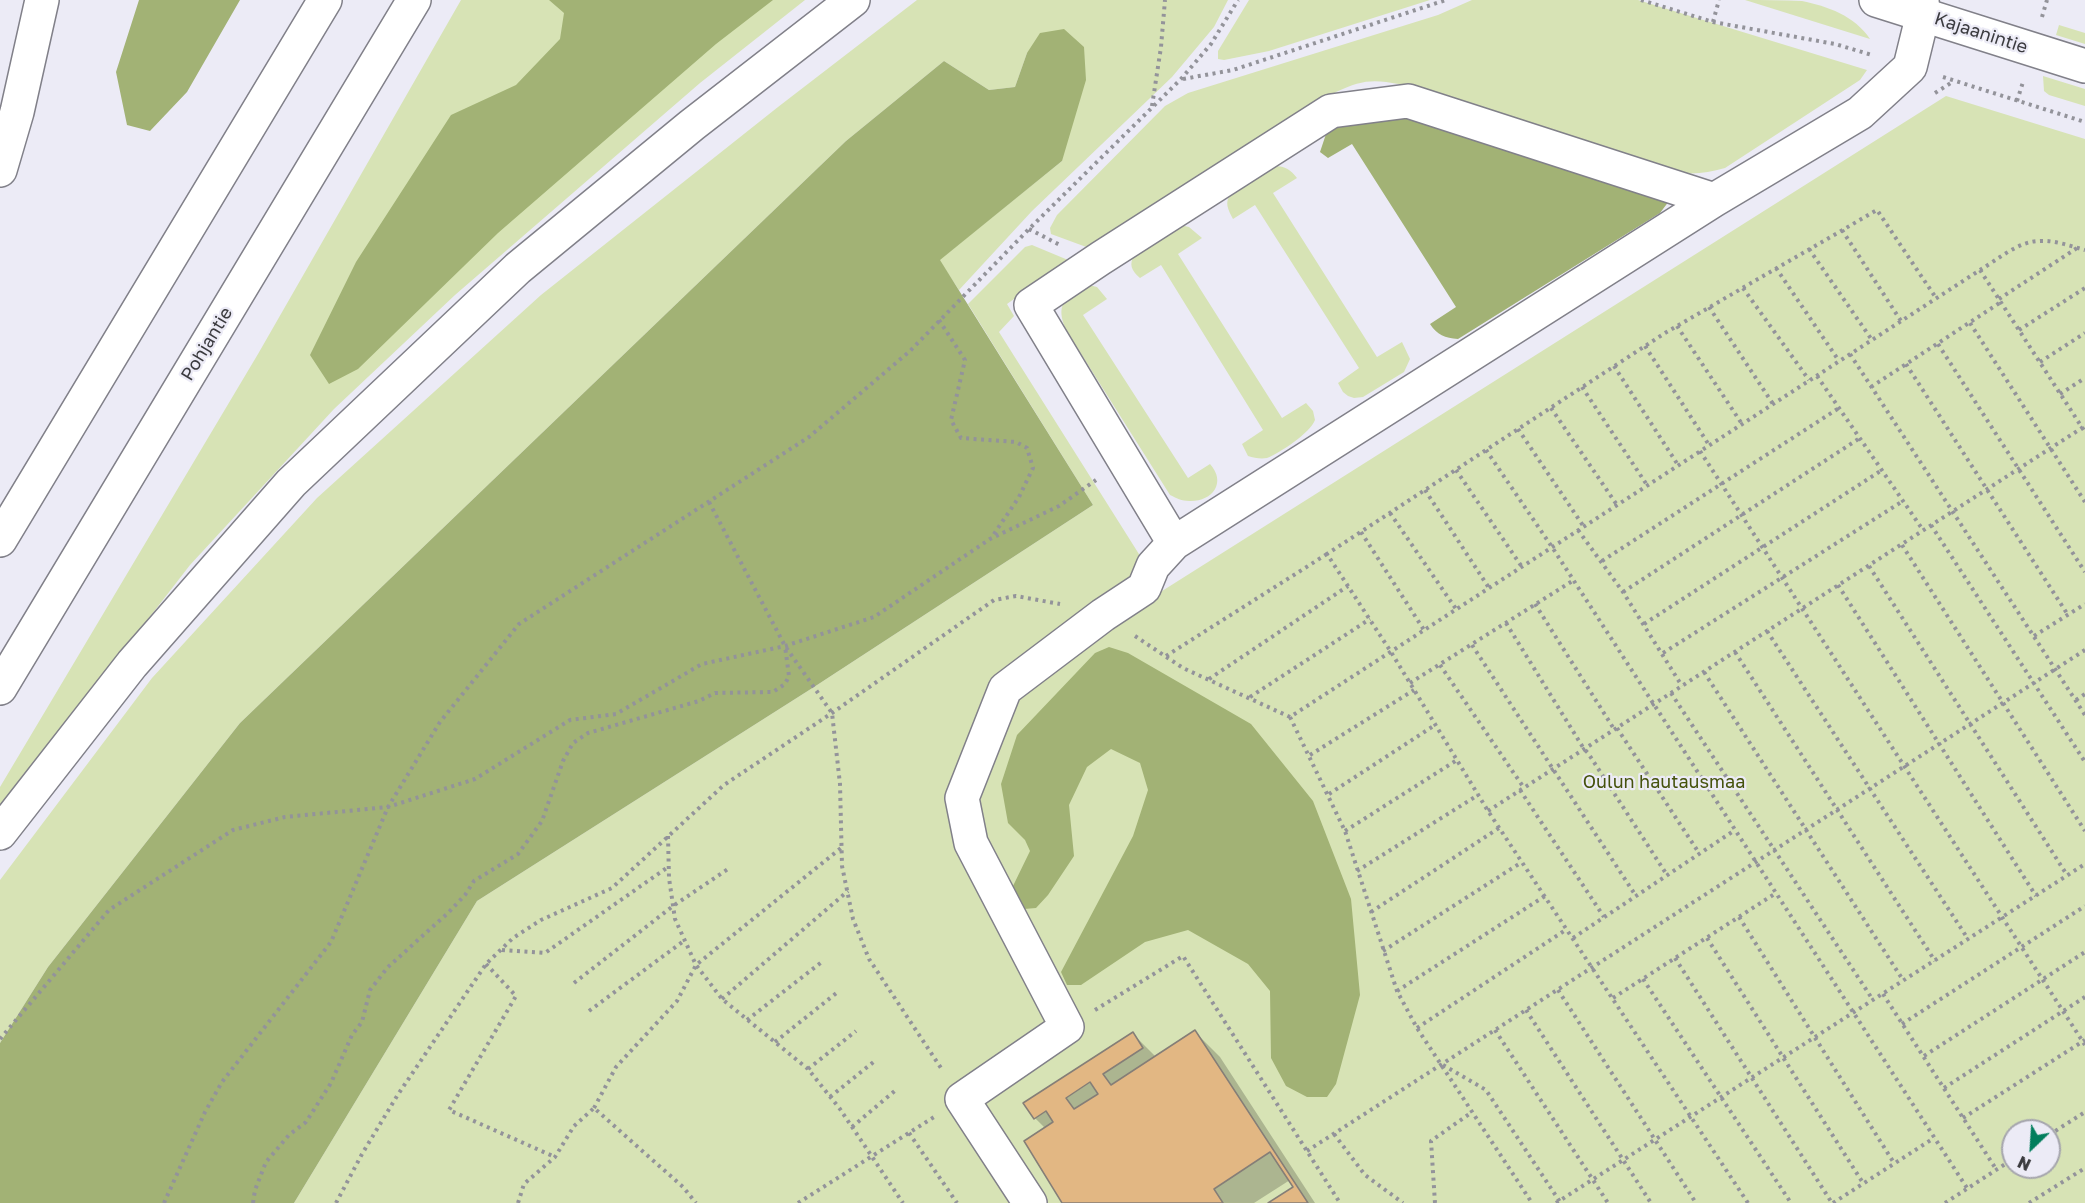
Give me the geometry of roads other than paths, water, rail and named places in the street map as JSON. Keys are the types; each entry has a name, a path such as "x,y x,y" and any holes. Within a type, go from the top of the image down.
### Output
{"main road":[{"path":"0,170 17,112 42,0"},
{"path":"0,540 325,0"},
{"name":"Pohjantie","path":"0,688 414,0"},
{"path":"0,833 132,664 291,483 518,268 692,125 853,0"},
{"name":"Kajaanintie","path":"1876,0 1922,7 2085,66"},
{"path":"1030,1203 962,1099 1066,1027 971,843 962,798 1005,689 1103,615 1144,588 1153,566 1173,543 1714,200 1860,112 1910,67 1922,7"},
{"path":"1173,543 1031,305 1331,111 1408,101 1714,200"}],"park label":[{"name":"Oulun hautausmaa","path":"1664,782"}]}
